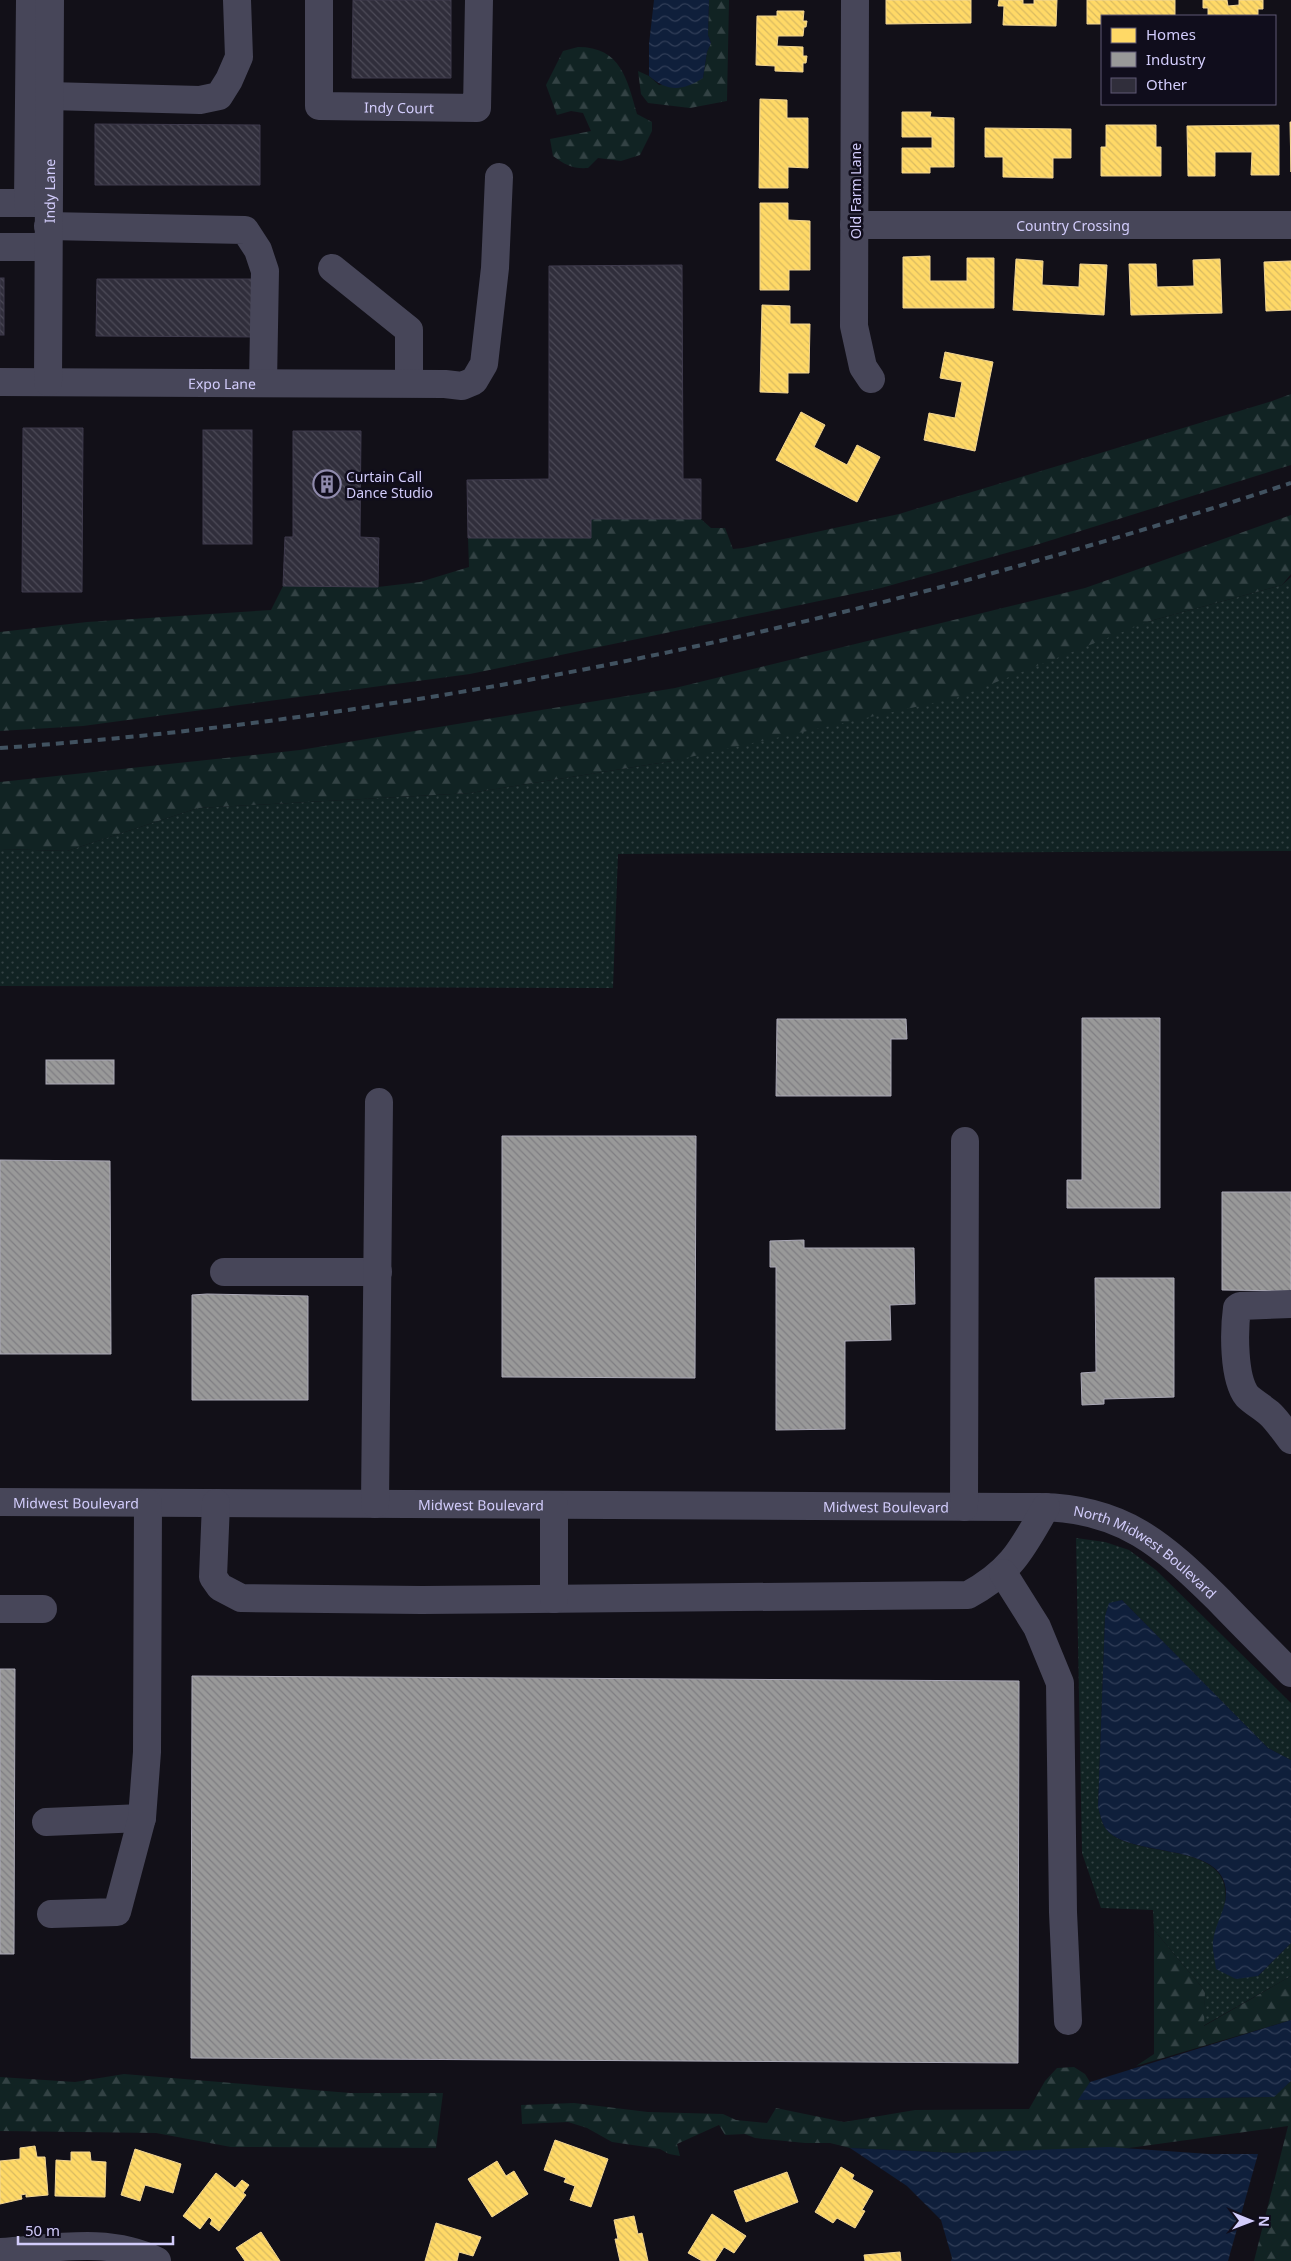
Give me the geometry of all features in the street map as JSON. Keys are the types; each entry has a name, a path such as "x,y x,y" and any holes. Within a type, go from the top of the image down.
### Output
{"street":[{"path":"30,0 43,220"},
{"name":"Indy Lane","path":"48,382 43,220 49,96 50,0"},
{"path":"49,96 200,100 219,96 229,80 239,57 237,0"},
{"name":"Indy Court","path":"320,0 319,106 478,108 478,0"},
{"name":"Old Farm Lane","path":"855,0 854,326 863,367 871,379"},
{"name":"Expo Lane","path":"0,382 410,383 462,386 474,381 484,364 495,268 499,177"},
{"path":"0,203 43,220 245,230 258,250 265,271 263,383"},
{"path":"0,247 43,220"},
{"name":"Country Crossing","path":"854,225 1291,225"},
{"path":"332,268 409,330 410,383"},
{"path":"376,1504 379,1102"},
{"path":"964,1507 965,1140"},
{"path":"224,1272 378,1272"},
{"path":"1291,1304 1240,1306 1237,1308 1236,1317 1237,1367 1240,1384 1248,1396 1271,1414 1291,1440"},
{"name":"Midwest Boulevard","path":"0,1502 964,1507"},
{"path":"51,1914 117,1912 142,1818 147,1752 148,1503"},
{"path":"216,1503 213,1577 220,1587 241,1598 422,1600 968,1595 1003,1572 1022,1548 1046,1507"},
{"path":"554,1504 554,1599"},
{"name":"North Midwest Boulevard","path":"964,1507 1046,1507 1068,1509 1106,1518 1133,1529 1157,1544 1190,1572 1291,1673"},
{"path":"1003,1572 1037,1627 1060,1683 1063,1912 1068,2022"},
{"path":"0,1608 43,1609"},
{"path":"46,1822 142,1818"},
{"path":"0,2252 102,2246 128,2250 157,2261"}],"green space":[{"path":"709,0 729,0 727,101 690,108 648,103 641,94 638,71 649,76 659,85 703,78 707,52 711,43 708,35"},
{"path":"578,47 592,48 613,59 625,77 637,114 652,122 652,131 640,155 621,161 598,158 588,168 569,166 553,156 550,139 591,131 583,113 571,111 557,115 546,85 563,51"},
{"path":"1291,394 1291,465 1039,544 881,588 470,674 83,726 0,731 0,632 87,622 271,610 283,586 378,587 420,582 469,567 468,538 591,538 591,519 701,519 711,528 725,528 733,549 743,548 899,514"},
{"path":"1291,515 1291,574 1282,585 1150,621 956,698 672,761 470,793 198,808 67,851 0,849 0,782 300,750 675,688 1085,588"},
{"path":"1291,577 1291,851 618,854 613,988 0,986 0,849 67,851 198,808 470,793 672,761 1150,621 1282,585"},
{"path":"1076,1538 1105,1542 1129,1550 1156,1570 1291,1703 1291,1760 1268,1748 1122,1600 1109,1604 1105,1616 1098,1807 1106,1829 1119,1839 1182,1854 1202,1861 1217,1871 1225,1888 1223,1912 1258,1976 1291,1943 1291,1976 1203,2026 1205,1991 1154,1930 1153,1910 1101,1908 1082,1853"},
{"path":"1154,1930 1205,1991 1204,2026 1291,1976 1291,2020 1136,2066 1154,2054"},
{"path":"1074,2067 1085,2074 1090,2082 1079,2100 1273,2097 1291,2081 1291,2261 1254,2261 1288,2126 1129,2148 957,2153 850,2148 830,2143 805,2143 755,2138 745,2134 725,2135 719,2125 677,2144 680,2156 669,2154 660,2149 612,2142 587,2128 568,2122 522,2124 521,2105 574,2103 648,2112 723,2114 736,2120 767,2123 776,2108 844,2122 915,2110 1029,2109 1045,2081 1057,2068"},
{"path":"124,2074 350,2093 443,2093 436,2148 231,2147 156,2133 0,2131 0,2077 75,2082"}],"water":[{"path":"654,0 709,0 708,35 711,43 707,52 703,78 696,82 675,88 662,85 649,76 649,44"},
{"path":"1122,1600 1268,1748 1291,1760 1291,1943 1258,1976 1236,1979 1216,1969 1213,1942 1225,1903 1226,1888 1223,1879 1215,1868 1201,1860 1131,1843 1116,1837 1106,1829 1102,1822 1098,1807 1105,1616 1109,1603"},
{"path":"1291,2020 1291,2081 1274,2097 1078,2100 1090,2082"},
{"path":"1109,2147 1209,2154 1258,2154 1228,2261 951,2261 952,2258 941,2220 907,2186 850,2148 957,2153"}],"building: Homes":[{"path":"886,0 971,0 971,23 886,24"},
{"path":"999,0 1023,0 1023,4 1034,4 1034,0 1057,0 1056,26 1003,25 1004,6 998,6"},
{"path":"1087,0 1175,0 1175,15 1101,15 1101,24 1087,24"},
{"path":"1203,0 1227,0 1228,6 1239,5 1239,0 1263,0 1263,9 1258,9 1258,15 1208,15 1208,8 1203,8"},
{"path":"777,11 804,11 803,21 807,21 803,36 778,36 777,46 803,47 803,56 807,56 806,63 803,63 803,72 775,71 775,66 756,65 757,16 777,16"},
{"path":"760,99 787,100 787,118 808,118 808,168 788,167 788,188 759,188"},
{"path":"902,112 931,112 930,117 954,118 954,167 930,167 930,173 902,173 902,148 932,148 932,137 902,137"},
{"path":"1290,122 1291,122 1291,172"},
{"path":"1106,125 1156,125 1156,147 1161,147 1161,176 1101,176 1101,147 1106,147"},
{"path":"1279,125 1279,175 1251,175 1252,152 1215,152 1215,176 1188,176 1187,126"},
{"path":"985,128 1071,129 1071,158 1053,158 1053,178 1003,177 1003,157 985,157"},
{"path":"760,203 788,203 788,220 810,221 810,270 789,270 789,290 760,290"},
{"path":"930,256 930,281 967,281 967,258 994,258 994,308 903,308 903,257"},
{"path":"1016,259 1043,261 1042,285 1079,287 1080,264 1107,265 1104,315 1013,310"},
{"path":"1220,259 1222,313 1131,315 1129,264 1156,264 1157,287 1194,286 1193,260"},
{"path":"1291,261 1291,310 1266,311 1264,262"},
{"path":"762,305 790,306 790,324 810,324 809,373 788,373 788,393 760,392"},
{"path":"945,352 993,362 975,451 924,440 929,413 955,418 962,382 940,378"},
{"path":"801,412 825,425 814,447 847,465 857,445 880,457 857,502 776,460"},
{"path":"555,2140 608,2159 591,2207 570,2200 575,2186 564,2182 566,2178 544,2170"},
{"path":"35,2146 37,2157 45,2157 48,2195 26,2197 26,2194 21,2195 22,2199 0,2204 0,2161 20,2159 20,2148"},
{"path":"135,2149 181,2164 173,2193 145,2185 140,2201 121,2195"},
{"path":"71,2152 90,2152 91,2161 106,2162 105,2197 55,2196 56,2160 71,2161"},
{"path":"497,2161 506,2176 514,2171 528,2194 492,2217 468,2179"},
{"path":"841,2167 854,2175 852,2179 873,2191 862,2210 865,2211 855,2228 837,2218 833,2223 815,2212"},
{"path":"787,2172 798,2202 746,2222 734,2191"},
{"path":"216,2173 235,2188 242,2180 249,2185 243,2193 246,2195 219,2231 210,2224 212,2220 209,2217 200,2229 183,2216"},
{"path":"712,2214 746,2236 734,2253 724,2247 715,2261 702,2261 688,2253"},
{"path":"634,2216 638,2234 642,2233 648,2261 620,2261 615,2239 618,2239 614,2220"},
{"path":"436,2223 481,2237 473,2256 459,2252 457,2261 425,2261"},
{"path":"261,2232 280,2261 245,2261 236,2248"},
{"path":"900,2252 901,2261 865,2261 864,2255"}],"building: Industry":[{"path":"1082,1018 1160,1018 1160,1208 1067,1208 1067,1180 1082,1180"},
{"path":"777,1019 906,1019 907,1039 891,1039 891,1096 776,1096"},
{"path":"46,1060 114,1060 114,1084 46,1084"},
{"path":"502,1136 696,1136 695,1378 502,1377"},
{"path":"0,1160 110,1161 111,1354 0,1354"},
{"path":"1222,1192 1291,1192 1291,1291 1222,1290"},
{"path":"804,1240 804,1248 914,1248 915,1304 890,1305 891,1340 845,1341 845,1429 776,1430 776,1267 770,1267 770,1241"},
{"path":"1095,1278 1174,1278 1174,1397 1104,1399 1104,1404 1082,1405 1081,1373 1096,1372"},
{"path":"192,1295 308,1296 308,1400 192,1400"},
{"path":"0,1669 15,1669 14,1954 0,1954"},
{"path":"192,1676 1019,1681 1018,2063 191,2058"}],"building: Other":[{"path":"353,0 451,0 451,78 352,78"},
{"path":"95,124 260,125 260,185 95,185"},
{"path":"682,265 683,479 701,479 701,519 591,519 591,538 468,538 467,480 549,479 549,266"},
{"path":"0,278 4,278 4,335 0,335"},
{"path":"97,279 259,279 258,337 96,336"},
{"path":"23,428 83,428 82,592 22,592"},
{"path":"203,430 252,430 252,544 203,544"},
{"name":"Curtain Call Dance Studio","path":"293,431 361,431 360,537 379,538 378,587 283,586 285,537 293,537"}],"railway":[{"path":"0,748 164,733 328,713 491,687 654,655 815,619 975,578 1134,532 1291,483"}],"place":[{"name":"Curtain Call Dance Studio","path":"327,484"}]}
